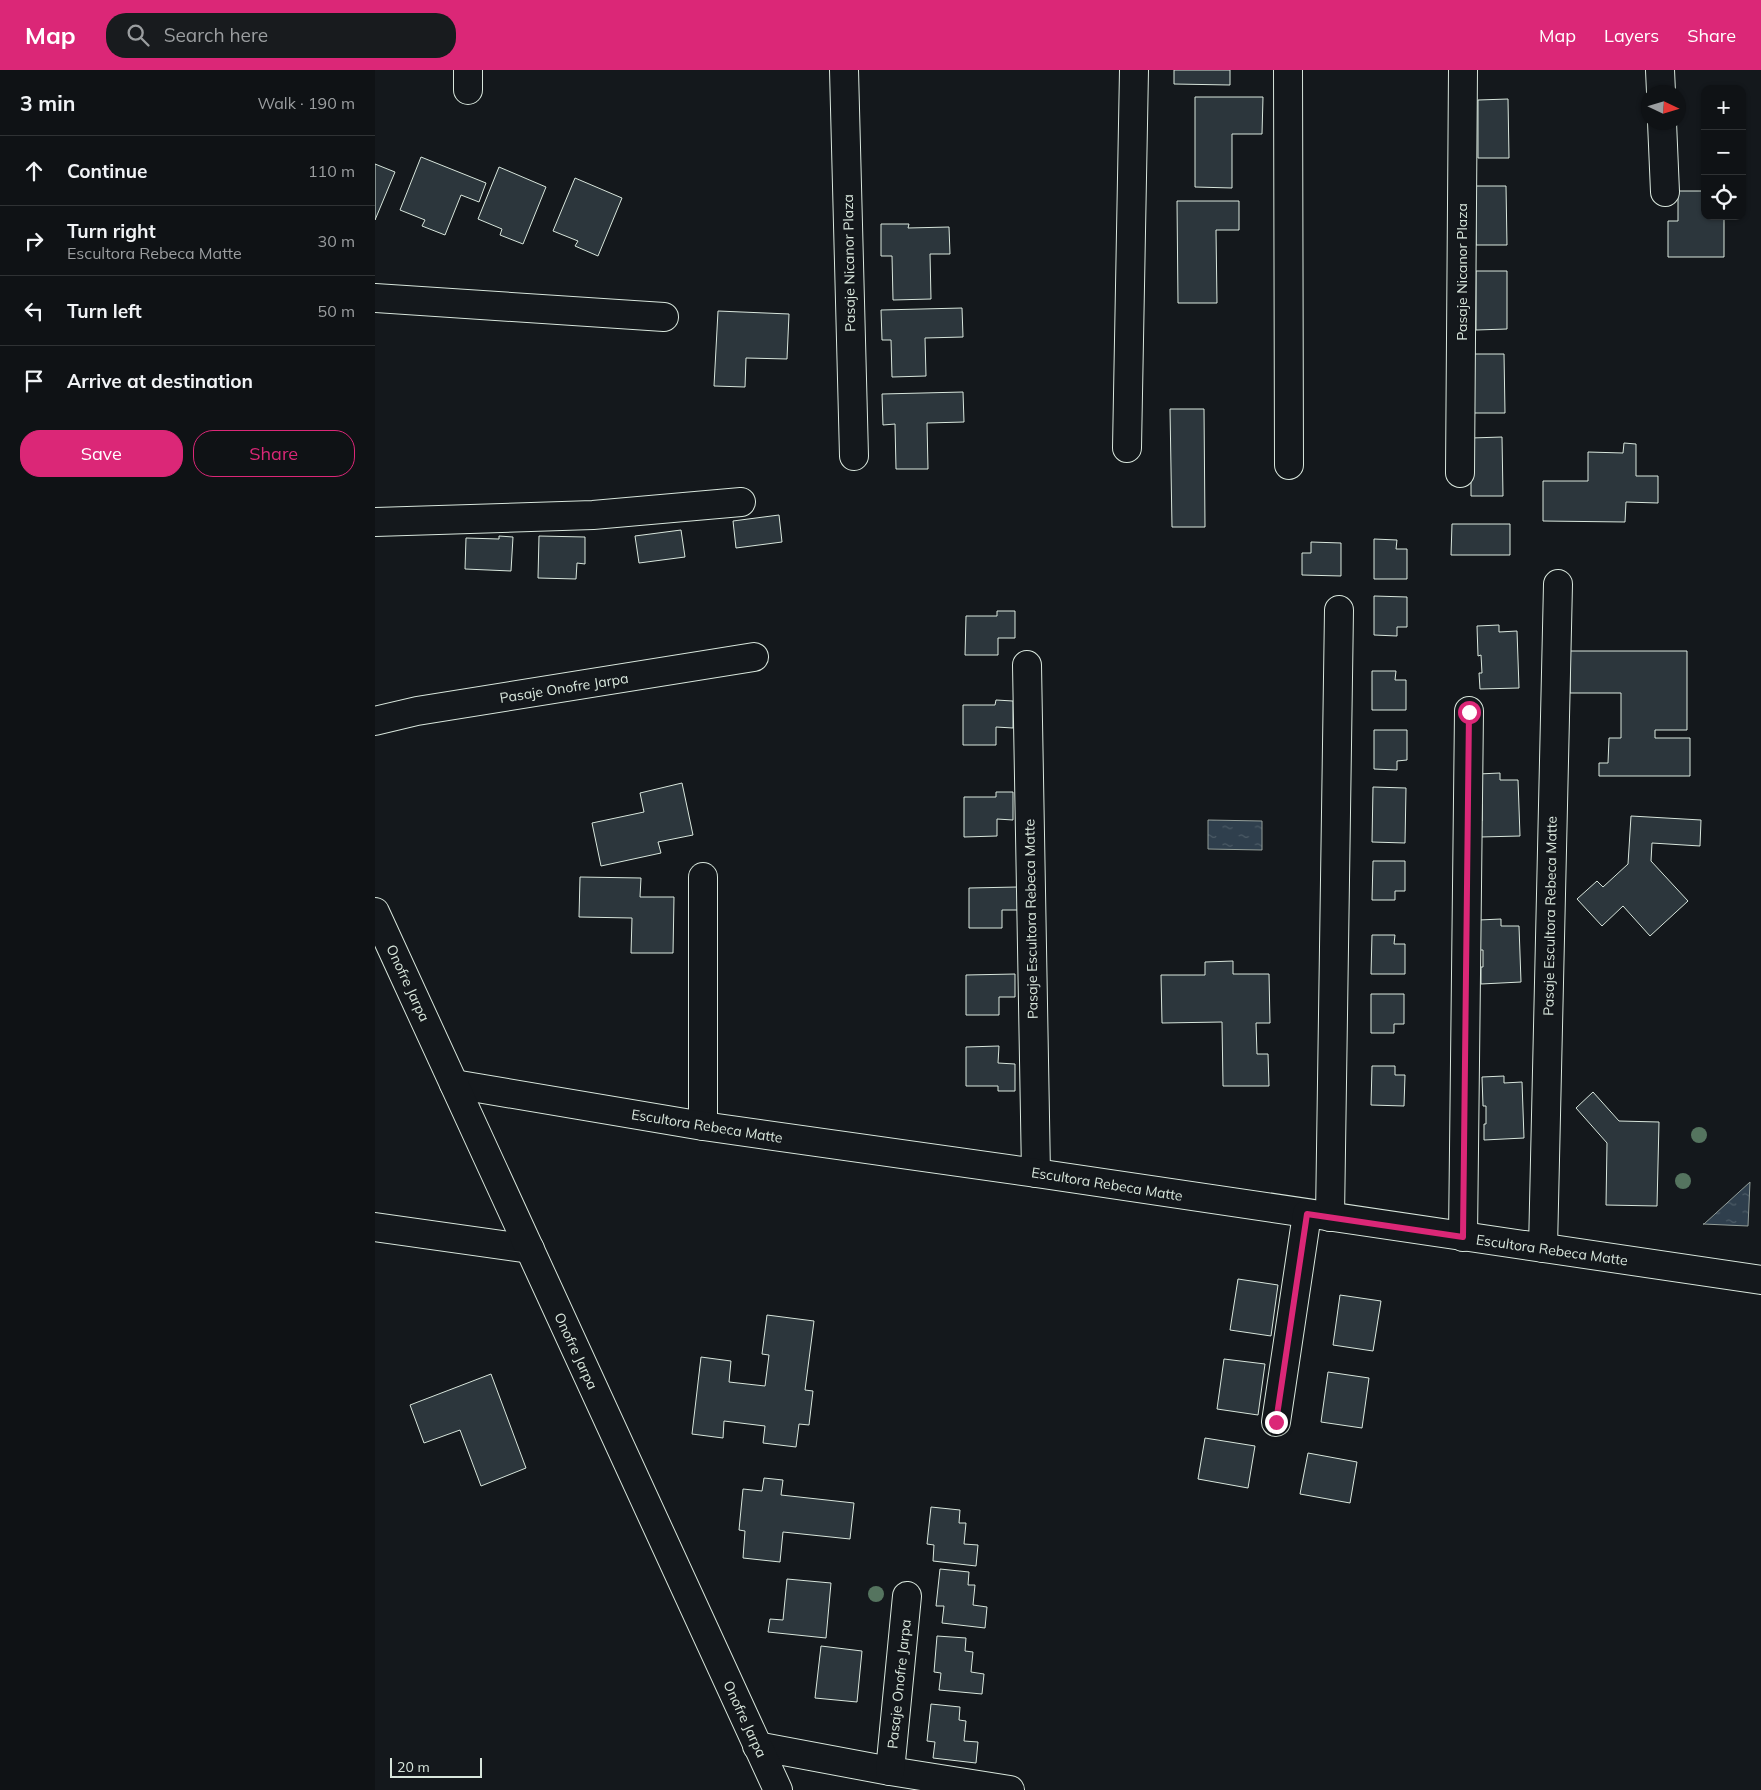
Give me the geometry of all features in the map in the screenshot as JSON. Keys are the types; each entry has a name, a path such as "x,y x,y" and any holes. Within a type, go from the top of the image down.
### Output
{"street":[{"name":"Pasaje Nicanor Plaza","path":"844,70 853,456"},
{"path":"1127,448 1134,70"},
{"path":"1288,70 1289,465"},
{"name":"Pasaje Nicanor Plaza","path":"1460,473 1463,70"},
{"path":"1660,70 1661,85"},
{"path":"1662,130 1665,192"},
{"path":"375,298 664,317"},
{"path":"375,522 593,515 741,502"},
{"name":"Pasaje Escultora Rebeca Matte","path":"1543,1248 1558,584"},
{"path":"1276,1422 1318,1215 1339,610"},
{"name":"Pasaje Onofre Jarpa","path":"375,721 417,712 754,657"},
{"name":"Pasaje Escultora Rebeca Matte","path":"1027,665 1036,1173"},
{"path":"1463,1237 1469,712"},
{"path":"703,877 703,1126"},
{"name":"Onofre Jarpa","path":"375,912 777,1790"},
{"name":"Escultora Rebeca Matte","path":"454,1084 703,1126 1761,1280"},
{"path":"375,1227 530,1249"},
{"name":"Pasaje Onofre Jarpa","path":"890,1771 907,1596"},
{"path":"757,1746 890,1771 1010,1790"}],"water":[{"path":"1208,820 1262,821 1262,850 1208,849"},
{"path":"1750,1182 1748,1226 1703,1224 1704,1224"}],"building":[{"path":"1174,70 1230,70 1230,85 1174,84"},
{"path":"1195,97 1263,97 1262,134 1232,134 1232,188 1195,187"},
{"path":"1508,99 1509,158 1478,158 1478,100"},
{"path":"421,157 486,183 479,202 461,195 445,235 422,226 425,220 400,210"},
{"path":"375,164 395,172 375,220"},
{"path":"499,167 546,187 523,244 500,235 502,229 478,219"},
{"path":"575,178 622,198 598,256 575,246 578,241 553,231"},
{"path":"1475,186 1506,186 1507,245 1476,245"},
{"path":"1678,191 1701,191 1701,220 1724,220 1724,257 1668,257 1668,221 1678,221"},
{"path":"1177,201 1239,201 1239,230 1216,230 1217,303 1178,303"},
{"path":"881,224 909,224 908,228 949,227 950,254 930,254 931,299 893,300 892,256 881,256"},
{"path":"1476,271 1507,271 1507,329 1476,330"},
{"path":"962,308 963,337 925,338 926,376 892,377 891,340 882,340 881,310"},
{"path":"718,311 789,314 787,359 746,358 745,387 714,386"},
{"path":"1473,354 1504,354 1505,413 1474,413"},
{"path":"963,392 964,422 927,423 928,469 896,469 895,424 883,425 882,394"},
{"path":"1170,409 1204,409 1205,527 1172,527"},
{"path":"1502,437 1503,496 1471,496 1471,438"},
{"path":"1624,443 1636,444 1636,476 1658,476 1658,503 1626,502 1625,522 1543,521 1543,481 1588,481 1588,452 1623,453"},
{"path":"779,515 782,542 736,548 733,521"},
{"path":"1452,524 1510,524 1510,555 1451,555"},
{"path":"681,530 685,557 639,563 635,536"},
{"path":"499,536 513,537 511,571 465,569 466,538 499,539"},
{"path":"539,536 585,537 585,564 577,563 576,579 538,578"},
{"path":"1374,539 1397,540 1396,549 1407,549 1407,579 1374,579"},
{"path":"1311,542 1341,543 1341,576 1302,575 1302,553 1311,553"},
{"path":"1374,596 1407,597 1407,627 1397,627 1397,636 1374,635"},
{"path":"997,611 1015,611 1015,638 998,638 998,655 965,655 966,616 997,616"},
{"path":"1499,625 1499,632 1517,631 1519,688 1480,689 1479,673 1482,673 1481,655 1478,656 1477,626"},
{"path":"1570,651 1687,651 1687,730 1655,730 1655,738 1690,738 1690,776 1599,776 1599,763 1608,763 1609,738 1621,738 1621,693 1570,693"},
{"path":"1372,671 1396,671 1395,680 1406,680 1406,710 1372,710"},
{"path":"996,700 1013,701 1013,728 996,727 996,745 963,745 963,705 995,705"},
{"path":"1374,730 1407,730 1407,760 1397,761 1397,770 1374,769"},
{"path":"1500,773 1500,780 1518,780 1520,836 1480,837 1482,804 1479,804 1478,774"},
{"path":"682,783 693,835 658,842 661,853 601,866 592,823 644,812 640,793"},
{"path":"1373,787 1406,788 1405,843 1372,842"},
{"path":"996,792 1013,792 1013,820 997,819 997,836 964,837 964,797 996,797"},
{"path":"1631,816 1701,820 1700,846 1652,843 1651,861 1688,901 1650,936 1623,906 1602,926 1577,899 1597,881 1603,887 1628,864"},
{"path":"1373,861 1405,861 1405,891 1395,891 1395,900 1372,900"},
{"path":"580,877 641,878 640,897 674,897 673,953 631,953 632,918 579,917"},
{"path":"1018,887 1018,910 1002,910 1002,928 969,928 969,888"},
{"path":"1501,919 1501,926 1519,926 1521,982 1481,984 1483,950 1480,950 1479,920"},
{"path":"1372,935 1395,935 1394,944 1405,944 1405,974 1371,974"},
{"path":"1233,961 1233,974 1269,974 1270,1023 1256,1023 1257,1054 1268,1054 1269,1086 1223,1086 1222,1022 1162,1023 1161,975 1205,975 1205,962"},
{"path":"1015,974 1015,997 999,997 999,1015 966,1015 966,975"},
{"path":"1371,994 1404,994 1404,1024 1394,1024 1394,1033 1371,1033"},
{"path":"999,1046 998,1063 1015,1064 1015,1091 998,1091 998,1086 966,1086 966,1047"},
{"path":"1372,1066 1395,1066 1395,1075 1405,1075 1404,1106 1371,1105"},
{"path":"1504,1076 1504,1083 1522,1082 1524,1138 1484,1140 1486,1106 1483,1106 1482,1077"},
{"path":"1593,1092 1619,1121 1659,1122 1657,1206 1606,1205 1607,1143 1576,1108"},
{"path":"1238,1279 1278,1285 1271,1336 1230,1330"},
{"path":"1340,1295 1381,1301 1373,1351 1333,1345"},
{"path":"767,1315 814,1321 805,1390 813,1391 809,1425 799,1424 796,1447 763,1443 765,1426 724,1421 723,1438 692,1434 701,1357 731,1361 729,1382 765,1386 769,1355 762,1354"},
{"path":"1224,1359 1265,1364 1258,1415 1217,1409"},
{"path":"1328,1372 1369,1378 1362,1428 1321,1422"},
{"path":"491,1374 526,1468 481,1486 460,1430 424,1443 410,1405"},
{"path":"1205,1438 1255,1446 1248,1488 1198,1479"},
{"path":"1308,1453 1357,1462 1350,1503 1300,1494"},
{"path":"764,1478 783,1480 781,1495 854,1503 850,1539 783,1532 780,1562 743,1558 745,1531 739,1530 743,1489 762,1491"},
{"path":"931,1507 960,1510 959,1523 966,1523 964,1544 978,1545 976,1566 933,1561 934,1545 927,1544"},
{"path":"940,1569 969,1572 968,1585 975,1585 973,1605 987,1607 985,1628 942,1623 944,1606 936,1606"},
{"path":"787,1579 831,1583 826,1638 768,1632 770,1619 783,1620"},
{"path":"937,1636 966,1638 965,1651 973,1652 971,1672 984,1674 982,1694 939,1690 941,1673 934,1672"},
{"path":"821,1646 862,1651 857,1702 815,1698"},
{"path":"931,1704 960,1707 959,1720 966,1721 964,1741 978,1742 976,1763 933,1758 935,1742 927,1741"}],"route":[{"path":"1276,1422 1307,1214 1463,1237 1469,712"}]}
